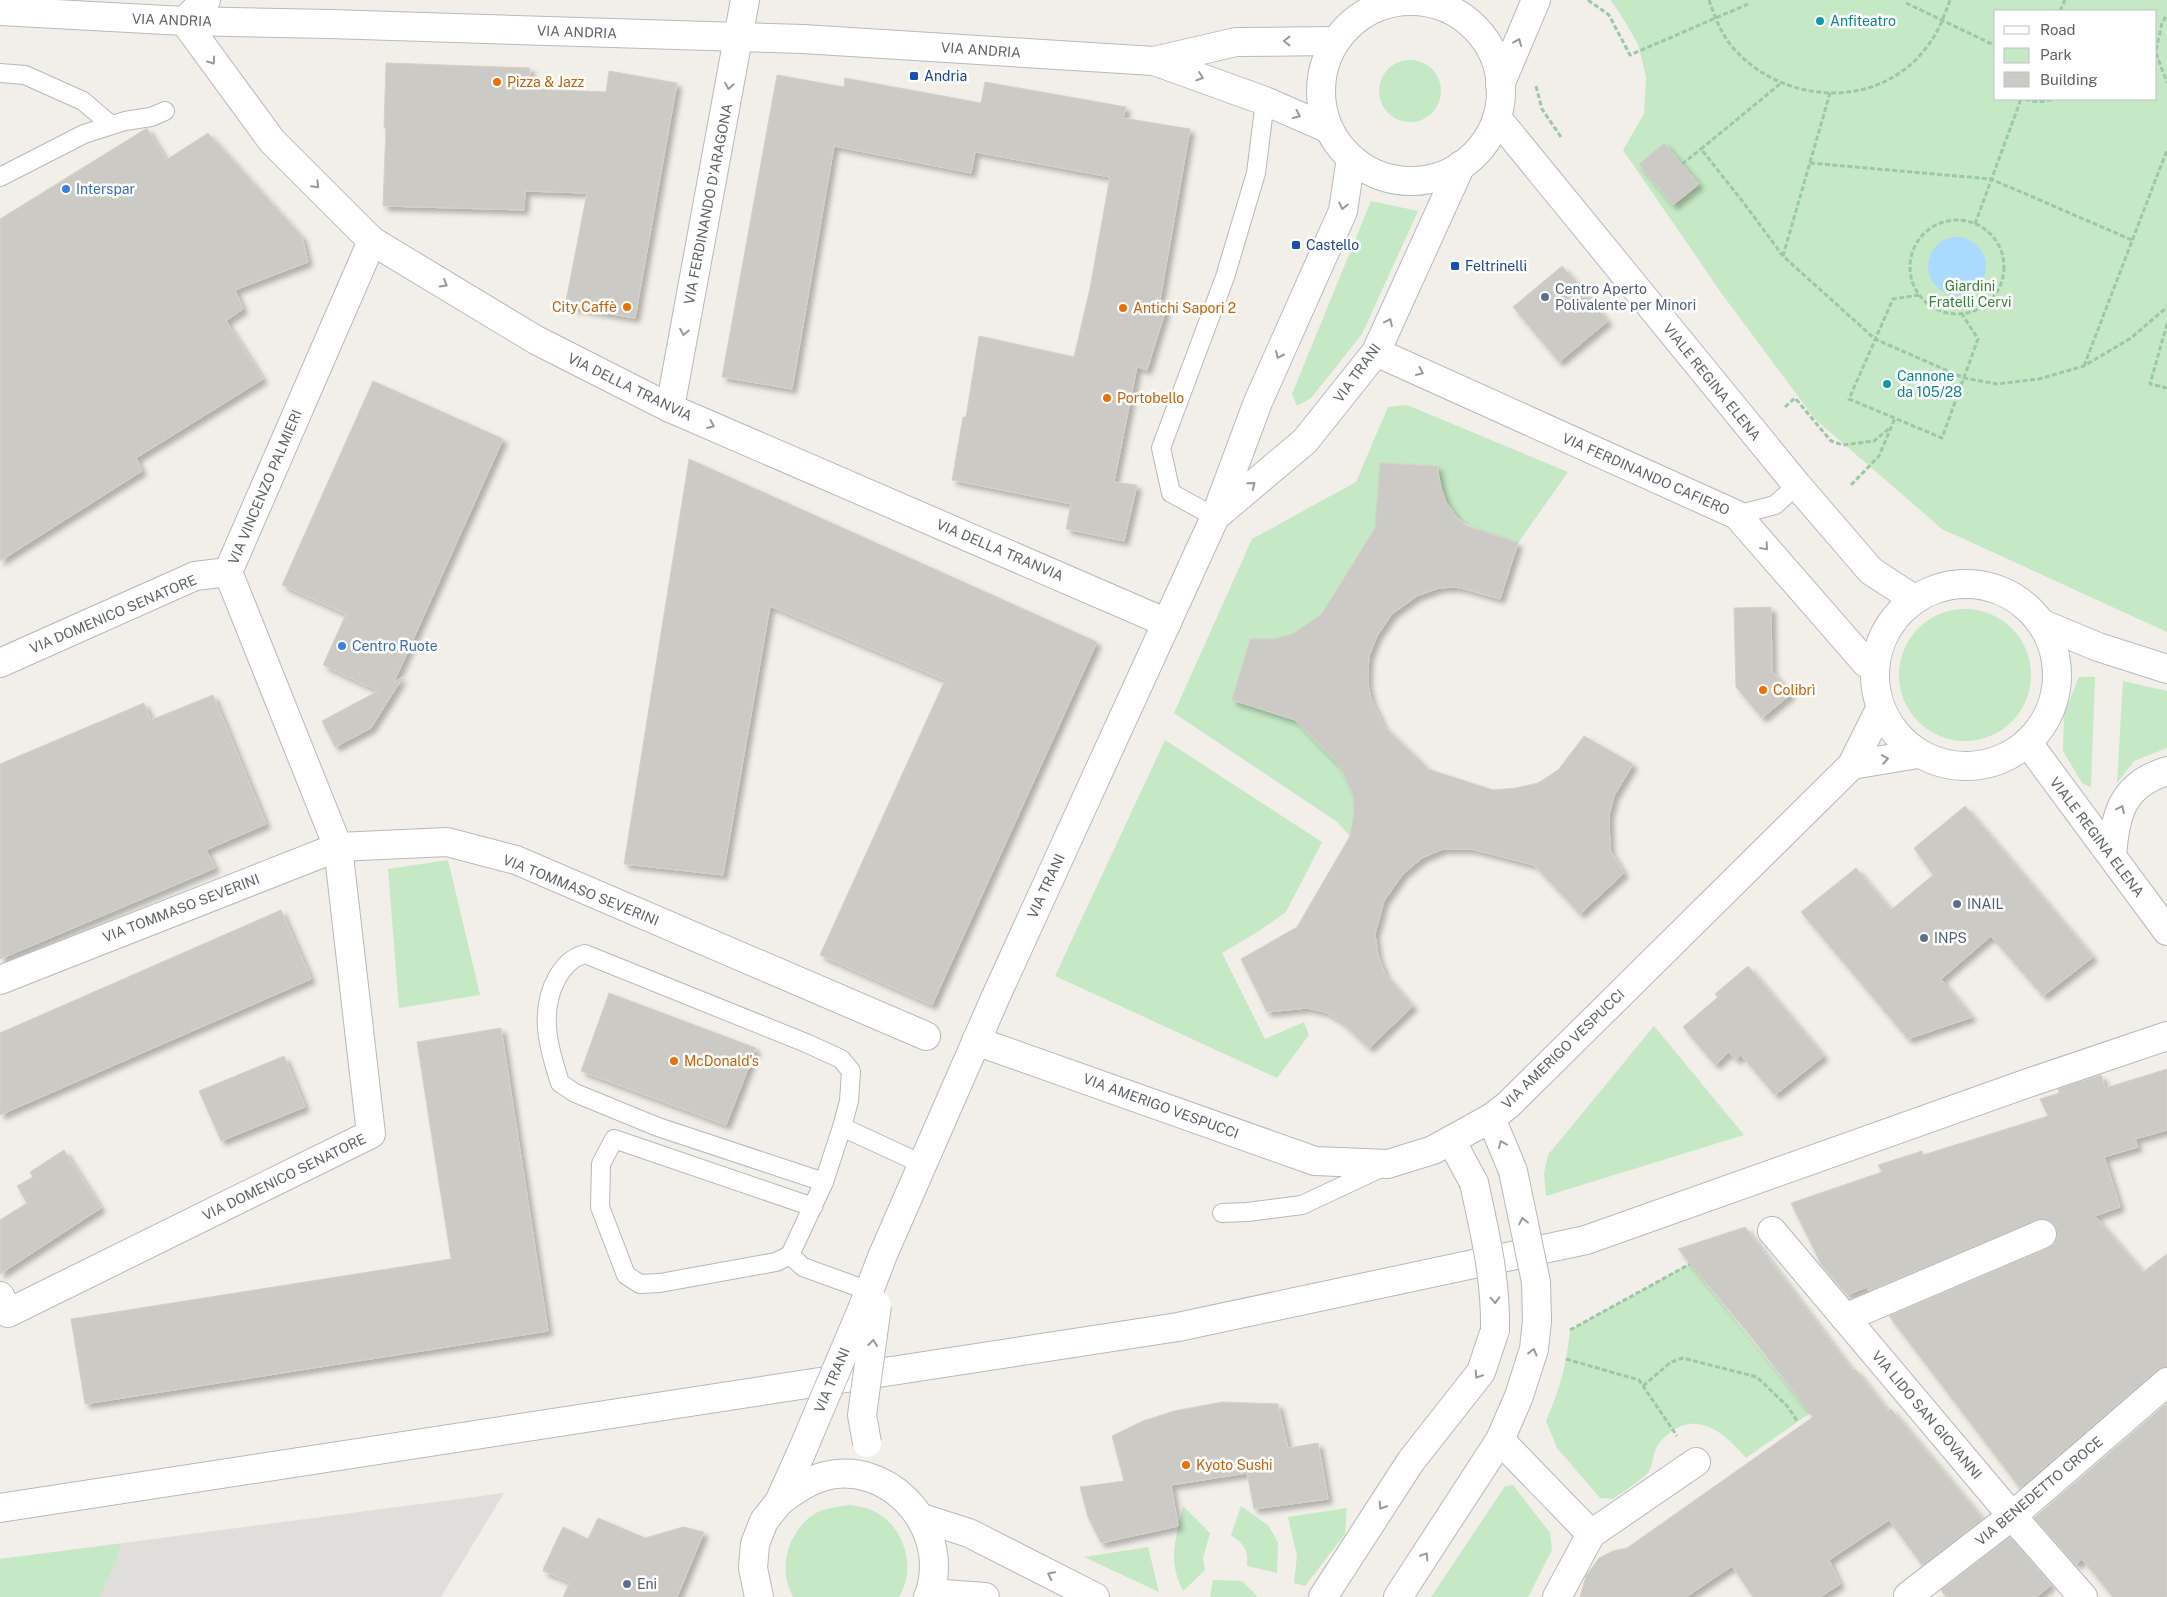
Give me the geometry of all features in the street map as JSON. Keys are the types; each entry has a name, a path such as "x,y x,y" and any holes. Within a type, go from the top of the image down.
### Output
{"street":[{"path":"184,21 206,0"},
{"name":"VIA FERDINANDO D'ARAGONA","path":"670,408 745,0"},
{"path":"1500,85 1536,0"},
{"path":"1388,1 1434,1 1455,12 1474,26 1488,44 1497,66 1500,85 1500,104 1497,118 1476,153 1462,165 1444,175 1424,180 1404,181 1384,177 1366,169 1338,145 1329,128 1322,107 1321,84 1326,62 1335,41 1350,24 1368,11 1388,1"},
{"name":"VIA ANDRIA","path":"0,11 184,21 803,39 1154,61 1265,101 1329,128"},
{"name":"VIA DELLA TRANVIA","path":"184,21 272,141 372,241 536,340 670,408 1167,623"},
{"name":"VIA ANDRIA","path":"1154,61 1236,42 1335,41"},
{"name":"VIALE REGINA ELENA","path":"1497,118 1797,486 1874,573 1914,598"},
{"name":"VIA TRANI","path":"779,1502 870,1301 882,1257 976,1041 1215,516 1258,402 1342,211 1351,158"},
{"name":"VIA TRANI","path":"1215,516 1305,441 1376,352 1462,165"},
{"name":"VIA VINCENZO PALMIERI","path":"338,847 228,572 372,241"},
{"name":"VIA FERDINANDO CAFIERO","path":"1376,352 1737,515 1866,663"},
{"name":"VIA DOMENICO SENATORE","path":"0,663 195,576 228,572"},
{"name":"VIALE REGINA ELENA","path":"1874,573 1890,622"},
{"path":"2043,624 2056,657 2057,680 2053,704 2043,725 2028,743 2003,759 1974,767 1945,765 1918,754 1895,734 1880,709 1875,690 1874,670 1878,645 1890,622 1914,598 1948,584 1984,585 2017,598 2043,624 2098,647 2167,669"},
{"path":"2056,657 2098,647"},
{"name":"VIA AMERIGO VESPUCCI","path":"976,1041 1315,1161 1388,1164 1427,1153 1491,1118 1508,1105 1852,764 1880,709"},
{"name":"VIALE REGINA ELENA","path":"2028,743 2167,931"},
{"path":"1852,764 1918,754"},
{"path":"2112,856 2114,830 2119,809 2130,792 2150,776 2167,771"},
{"name":"VIA TOMMASO SEVERINI","path":"0,980 338,847 447,842 516,860 926,1036"},
{"name":"VIA DOMENICO SENATORE","path":"0,1296 8,1313 371,1134 338,847"},
{"path":"0,1508 1178,1327 1586,1240 2031,1082 2167,1036"},
{"path":"1398,1597 1500,1440 1519,1396 1534,1349 1537,1321 1536,1282 1513,1171 1491,1118"},
{"path":"1323,1597 1411,1461 1481,1372 1495,1330 1496,1298 1488,1243 1474,1183 1451,1140"},
{"name":"VIA LIDO SAN GIOVANNI","path":"1772,1231 2012,1516 2083,1597"},
{"path":"1845,1318 2042,1234"},
{"name":"VIA TRANI","path":"870,1301 862,1414 867,1443 879,1481"},
{"name":"VIA BENEDETTO CROCE","path":"1908,1596 2012,1516 2167,1382"},
{"path":"1500,1440 1591,1534"},
{"path":"1556,1597 1591,1534 1696,1462"},
{"name":"VIA TRANI","path":"759,1597 753,1568 755,1544 764,1521 779,1502 800,1485 826,1476 853,1474 879,1481 903,1496 922,1518 932,1542 933,1550 934,1567 929,1595"},
{"path":"922,1518 969,1533 1095,1597"},
{"name":"VIA TRANI","path":"740,1597 753,1568"},
{"path":"929,1595 985,1597"}],"lane":[{"path":"0,73 25,75 83,101 111,125"},
{"path":"1215,516 1171,493 1162,448 1225,277 1256,173 1265,101"},
{"path":"0,177 84,134 125,120 151,117 165,112"},
{"path":"1737,515 1775,505 1797,486"},
{"path":"813,1207 614,1139 601,1164 600,1207 626,1275 640,1284 660,1283 776,1262 790,1255 813,1207 824,1182 849,1101 851,1071 841,1059 806,1043 585,954 568,962 554,984 547,1001 546,1020 552,1056 560,1083 575,1093 658,1126 824,1182"},
{"path":"842,1127 922,1164"},
{"path":"1222,1213 1302,1205 1388,1164"},
{"path":"790,1255 804,1267 870,1301"}],"path":[{"path":"1588,0 1609,16 1630,55 1748,4"},
{"path":"1708,0 1718,26 1734,50 1755,69 1780,84 1810,92 1830,93 1843,93 1874,86 1902,71 1926,49 1943,22 1950,0"},
{"path":"1906,3 1994,45"},
{"path":"2157,46 2162,23 2167,16"},
{"path":"2157,54 2167,82"},
{"path":"1682,164 1780,84"},
{"path":"1783,256 1830,93"},
{"path":"1975,224 2021,100"},
{"path":"2027,100 2045,102 2051,100"},
{"path":"1701,149 1783,256 1875,339 1964,378 1997,384 2039,379 2084,366 2132,338 2167,307"},
{"path":"2084,366 2167,150"},
{"path":"1810,163 1991,179 2132,240"},
{"path":"1949,220 1965,220 1992,234 2000,246 2004,261 2004,276 1999,290 1989,302 1976,311 1962,314 1945,313 1930,306 1919,295 1912,280 1910,265 1913,249 1921,236 1934,226 1949,220"},
{"path":"1919,295 1894,299 1849,399 1942,438 1978,339 1962,314"},
{"path":"2167,324 2150,384 2167,388"},
{"path":"1785,407 1795,398 1831,441 1843,446 1874,441 1891,427"},
{"path":"1851,485 1879,456 1895,418"},
{"path":"1534,1349 1690,1264"},
{"path":"1534,1349 1639,1380 1696,1462"},
{"path":"1644,1386 1671,1362 1683,1358 1757,1377 1787,1406 1798,1422"}],"shaded area":[{"path":"504,1493 441,1597 0,1597 0,1559"}],"green space":[{"name":"Giardini Fratelli Cervi","path":"1610,0 2167,0 2167,632 1942,529 1815,419 1722,294 1623,150 1644,114 1646,77 1638,44"},
{"path":"1404,60 1416,60 1432,69 1439,79 1441,91 1439,103 1432,113 1416,122 1404,122 1393,117 1384,108 1379,97 1379,85 1384,74 1393,65"},
{"path":"1371,201 1418,211 1362,334 1311,398 1297,406 1292,394"},
{"path":"1407,405 1568,472 1518,543 1484,532 1461,521 1446,501 1437,466 1380,463 1375,528 1321,615 1292,634 1273,639 1250,639 1232,700 1295,720 1340,766 1353,795 1354,813 1350,836 1336,821 1174,713 1252,539 1356,482 1388,407"},
{"path":"1965,609 1990,614 2002,620 2020,638 2026,650 2031,675 2026,700 2020,712 2002,730 1990,736 1965,741 1940,736 1928,730 1910,712 1904,700 1899,675 1904,650 1910,638 1928,620 1940,614"},
{"path":"2079,677 2095,677 2091,787 2082,783 2063,751 2064,714"},
{"path":"2123,681 2167,691 2167,748 2134,761 2117,783"},
{"path":"1165,740 1322,842 1286,912 1222,953 1265,1039 1304,1022 1309,1035 1277,1078 1055,976"},
{"path":"448,860 480,995 399,1008 388,869"},
{"path":"1654,1026 1744,1135 1546,1196 1544,1173 1548,1155"},
{"path":"1690,1264 1810,1413 1746,1458 1717,1431 1695,1424 1684,1425 1672,1431 1657,1445 1647,1474 1613,1499 1600,1498 1557,1448 1546,1421 1562,1376 1570,1330"},
{"path":"1513,1485 1550,1533 1552,1550 1528,1597 1431,1597 1505,1486"},
{"path":"850,1505 869,1509 881,1515 898,1534 904,1546 907,1559 905,1585 899,1597 794,1597 786,1576 786,1565 787,1554 795,1534 814,1514 829,1508"},
{"path":"1183,1506 1210,1533 1203,1558 1205,1570 1183,1591 1175,1569 1174,1549"},
{"path":"1241,1506 1269,1526 1278,1543 1277,1573 1247,1566 1245,1548 1231,1535"},
{"path":"1347,1508 1345,1534 1305,1586 1294,1583 1297,1556 1288,1517"},
{"path":"120,1544 117,1560 99,1597 0,1597 0,1559"},
{"path":"1148,1547 1159,1592 1084,1557"},
{"path":"1213,1580 1242,1581 1258,1597 1210,1597"}],"water":[{"path":"1951,237 1963,237 1978,245 1986,260 1986,272 1978,287 1963,295 1951,295 1936,287 1928,272 1928,260 1936,245"}],"building":[{"path":"386,63 530,68 529,89 606,92 609,71 677,83 635,318 565,306 587,193 525,191 524,210 383,206"},
{"path":"777,75 844,87 845,78 981,103 985,82 1126,107 1123,118 1190,129 1160,300 1168,302 1147,370 1137,367 1114,482 1137,485 1124,541 1066,529 1071,504 952,480 963,417 966,417 979,336 1074,357 1090,288 1110,177 975,152 971,173 834,146 792,389 722,377"},
{"path":"147,128 166,160 208,133 302,237 308,262 235,290 243,309 226,321 263,379 136,458 142,471 0,561 0,219"},
{"path":"1664,143 1699,184 1673,205 1639,164"},
{"path":"1562,266 1608,321 1559,362 1513,307"},
{"path":"373,381 503,439 394,682 403,677 371,728 335,747 322,721 378,691 323,665 346,614 282,585"},
{"path":"689,459 1097,642 932,1005 820,955 945,680 770,606 723,875 624,864"},
{"path":"1380,463 1437,466 1446,502 1458,519 1467,526 1518,543 1500,599 1455,587 1439,588 1417,596 1392,614 1377,636 1369,656 1368,684 1371,699 1383,725 1428,769 1493,790 1516,788 1538,783 1558,770 1584,736 1633,764 1614,796 1609,815 1610,850 1624,873 1580,914 1534,865 1471,849 1443,849 1422,858 1403,874 1384,901 1375,934 1378,956 1385,974 1413,1006 1369,1048 1340,1021 1325,1012 1307,1008 1267,1012 1241,959 1297,927 1350,836 1354,813 1353,795 1340,766 1295,720 1232,700 1250,639 1273,639 1292,634 1321,615 1375,528"},
{"path":"1771,607 1772,671 1791,694 1762,718 1736,687 1734,608"},
{"path":"213,695 266,824 206,850 215,868 0,959 0,764 144,703 151,720"},
{"path":"1965,806 2093,957 2043,996 1991,936 1941,979 1972,1017 1908,1039 1801,912 1856,868 1891,910 1933,875 1914,848"},
{"path":"281,910 311,979 0,1115 0,1033"},
{"path":"1748,966 1824,1056 1775,1095 1741,1055 1736,1060 1729,1052 1715,1065 1683,1027 1718,997 1715,994"},
{"path":"609,993 756,1048 726,1125 581,1071"},
{"path":"501,1028 548,1331 85,1404 71,1319 451,1259 417,1042"},
{"path":"284,1056 305,1107 221,1141 199,1091"},
{"path":"2167,1069 2167,1130 2135,1139 2138,1147 2104,1157 2120,1207 2095,1216 2143,1272 2167,1254 2167,1367 2157,1370 2020,1488 1889,1316 2048,1248 2054,1244 2057,1236 2056,1228 2052,1222 2044,1219 2036,1220 1869,1291 1867,1287 1847,1295 1821,1264 1791,1203 1882,1172 1878,1165 1922,1151 1923,1155 2048,1116 2040,1099 2059,1093 2058,1089 2101,1075 2105,1088"},
{"path":"64,1150 101,1208 0,1274 0,1220 27,1203 17,1186 33,1177 30,1172"},
{"path":"1745,1227 1852,1370 1855,1369 1888,1411 1891,1409 1983,1519 1922,1565 1889,1520 1829,1560 1840,1584 1820,1597 1753,1597 1732,1566 1686,1597 1580,1597 1586,1576 1599,1558 1613,1551 1627,1548 1813,1417 1749,1334 1678,1249"},
{"path":"1222,1402 1278,1404 1288,1448 1318,1443 1328,1499 1254,1509 1247,1473 1171,1485 1178,1526 1101,1543 1088,1517 1080,1487 1124,1481 1112,1436 1143,1421 1174,1411"},
{"path":"2167,1403 2167,1597 2113,1597 2082,1559 2076,1565 2034,1518"},
{"path":"598,1518 645,1538 683,1527 704,1532 677,1597 563,1597 570,1582 543,1571 544,1567 563,1527 588,1539"},
{"path":"2010,1537 2051,1585 2036,1597 1946,1597 1941,1590"}],"place":[{"name":"Anfiteatro","path":"1820,21"},
{"name":"Andria","path":"914,76"},
{"name":"Pizza & Jazz","path":"497,82"},
{"name":"Interspar","path":"66,189"},
{"name":"Castello","path":"1296,245"},
{"name":"Feltrinelli","path":"1455,266"},
{"name":"Centro Aperto Polivalente per Minori","path":"1545,297"},
{"name":"City Caffè","path":"627,307"},
{"name":"Antichi Sapori 2","path":"1123,308"},
{"name":"Cannone da 105/28","path":"1887,384"},
{"name":"Portobello","path":"1107,398"},
{"name":"Centro Ruote","path":"342,646"},
{"name":"Colibrì","path":"1763,690"},
{"name":"INAIL","path":"1957,904"},
{"name":"INPS","path":"1924,938"},
{"name":"McDonald's","path":"674,1061"},
{"name":"Kyoto Sushi","path":"1186,1465"},
{"name":"Eni","path":"627,1584"}]}
